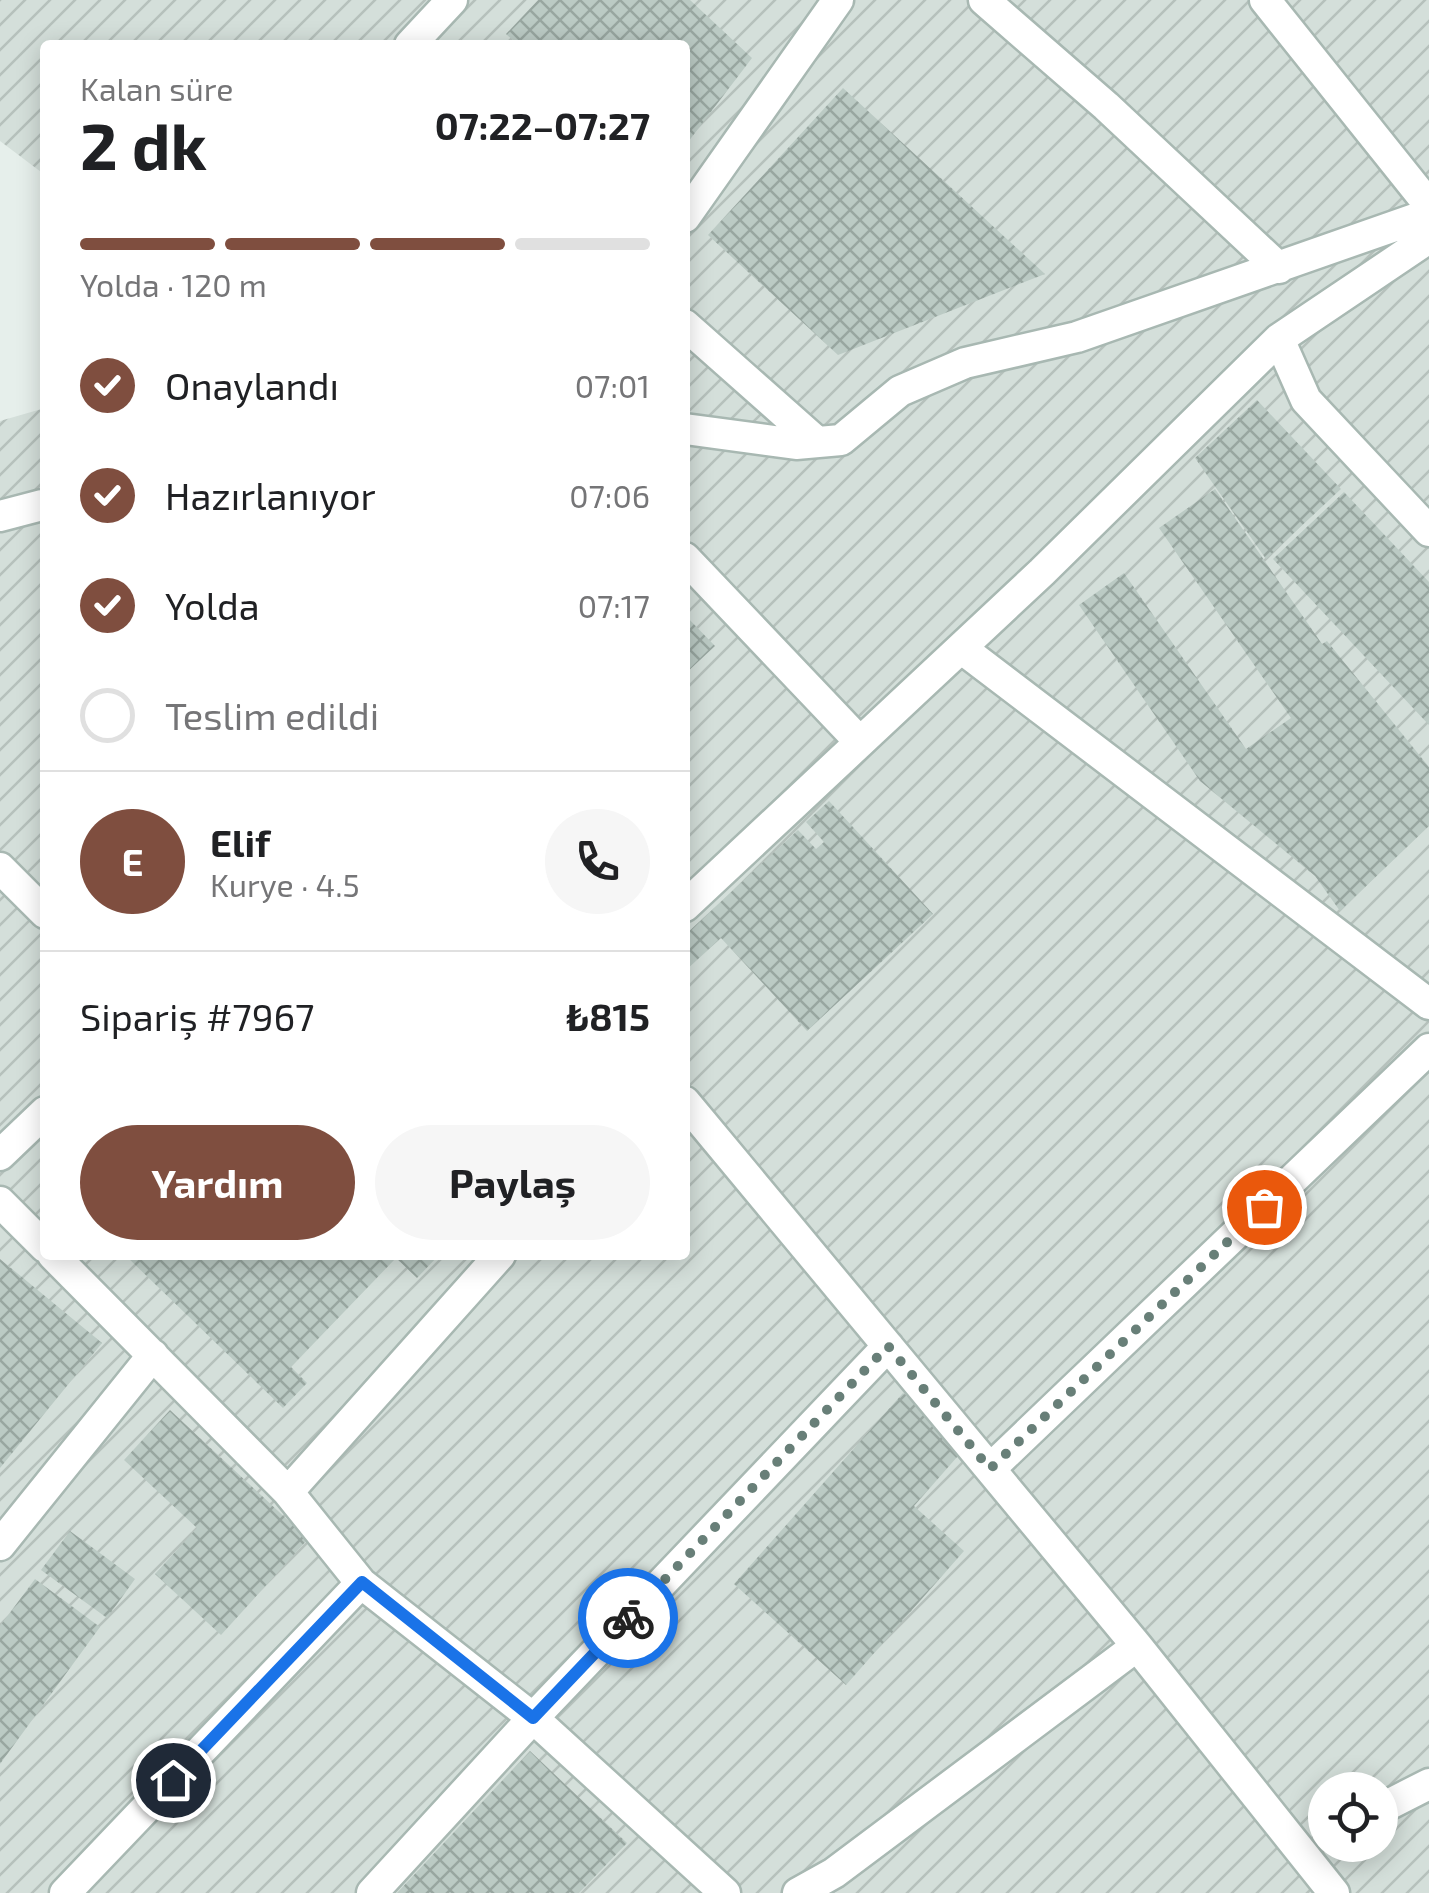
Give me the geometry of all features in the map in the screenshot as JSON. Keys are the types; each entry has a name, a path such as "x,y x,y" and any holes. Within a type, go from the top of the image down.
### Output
{"street":[{"path":"415,40 452,0"},
{"path":"690,210 838,0"},
{"path":"984,0 1106,106 1279,268"},
{"path":"1264,0 1429,205"},
{"path":"690,430 796,444 841,440 900,391 965,363 1077,336 1429,214"},
{"path":"690,901 961,648 1279,339 1429,238"},
{"path":"690,330 817,442"},
{"path":"1279,339 1306,400 1429,531"},
{"path":"0,516 40,505"},
{"path":"690,563 860,742"},
{"path":"961,648 1429,1004"},
{"path":"0,868 40,908"},
{"path":"990,1469 1429,1050"},
{"path":"690,1108 1137,1646 1308,1839"},
{"path":"0,1155 40,1117"},
{"path":"0,1202 40,1242"},
{"path":"58,1260 288,1492 362,1582 533,1718 724,1893"},
{"path":"288,1492 496,1260"},
{"path":"372,1893 888,1346"},
{"path":"0,1545 153,1355"},
{"path":"65,1893 362,1582"},
{"path":"798,1893 842,1883 1137,1646"},
{"path":"1398,1800 1429,1784"},
{"path":"1321,1862 1334,1893"}],"shaded area":[{"path":"0,0 1429,0 1429,1893 0,1893 0,421 40,409 40,1260 690,1260 690,40 40,40 40,171 0,141"}],"building":[{"path":"538,0 690,0 752,58 690,139 690,40 513,40 506,34"},
{"path":"843,88 1045,274 838,355 708,235"},
{"path":"1257,400 1341,489 1266,559 1195,458"},
{"path":"1215,489 1322,644 1327,641 1429,767 1429,826 1340,911 1315,876 1200,781 1079,605 1124,573 1246,749 1291,718 1159,528"},
{"path":"1344,492 1429,582 1429,725 1273,559"},
{"path":"690,620 715,646 690,669"},
{"path":"829,801 933,914 807,1031 721,938 690,966 690,930 798,830 816,849 824,842 806,822"},
{"path":"0,1259 102,1343 0,1468"},
{"path":"130,1260 394,1260 291,1367 307,1383 283,1408"},
{"path":"398,1260 434,1260 417,1278"},
{"path":"903,1393 965,1448 914,1506 964,1551 846,1685 734,1584"},
{"path":"170,1410 308,1539 221,1635 155,1574 197,1528 124,1460"},
{"path":"70,1531 135,1579 107,1618 41,1570"},
{"path":"35,1579 100,1627 0,1764 0,1626"},
{"path":"530,1751 627,1843 579,1893 397,1893"}],"way so far":[{"path":"628,1618 888,1346 990,1469 1264,1207"}],"route":[{"path":"173,1780 362,1582 533,1718 628,1618"}]}
